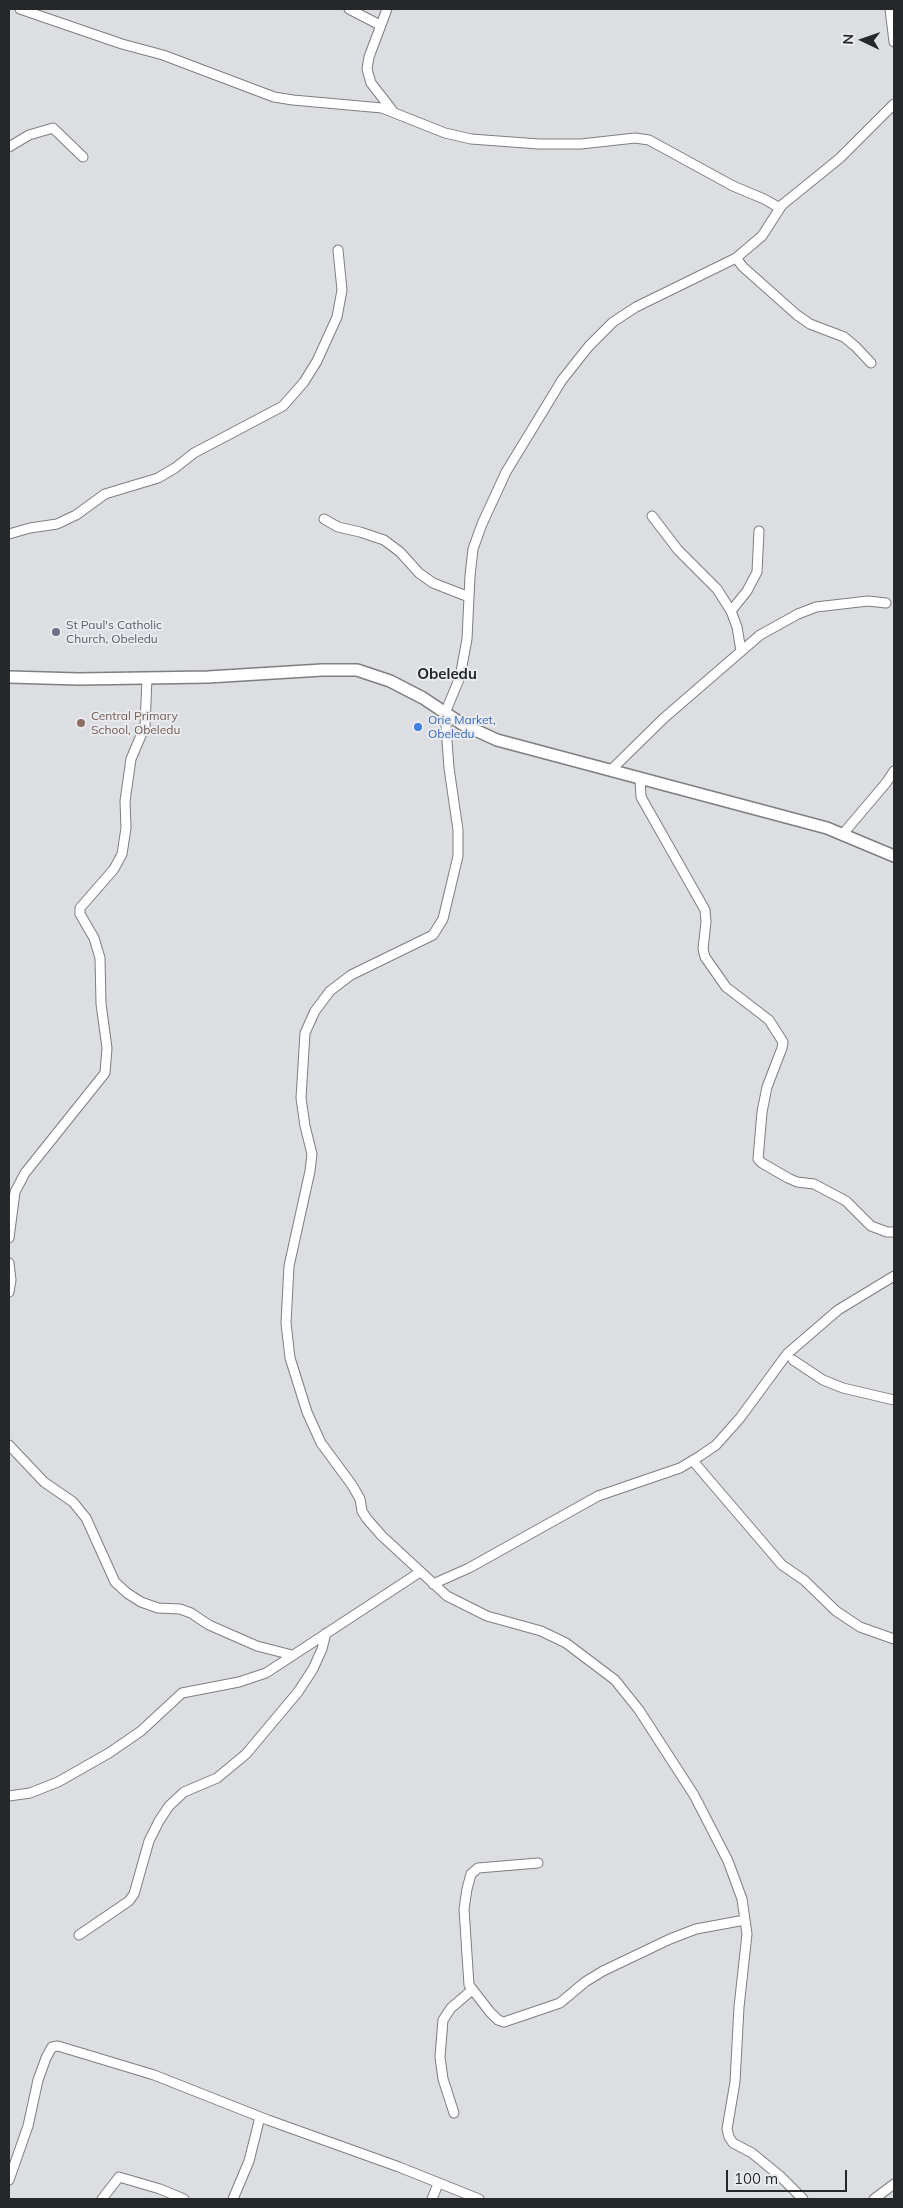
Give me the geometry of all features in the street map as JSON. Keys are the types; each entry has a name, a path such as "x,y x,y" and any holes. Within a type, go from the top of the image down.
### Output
{"main road":[{"path":"9,677 147,678 358,670 423,698 462,724 497,740 827,828 894,856"}],"street":[{"path":"20,9 122,44 163,55 274,97 392,110 446,133 471,139 539,144 581,144 635,138 649,140 733,186 780,208"},
{"path":"349,9 380,25"},
{"path":"387,9 369,57 368,76 371,83 392,110"},
{"path":"890,9 894,42"},
{"path":"803,2199 780,2176 752,2153 733,2143 727,2129 735,2082 739,2007 745,1958 745,1920 740,1892 728,1860 694,1796 639,1710 615,1680 566,1643 541,1631 486,1616 447,1596 367,1519 362,1511 360,1499 321,1443 298,1388 290,1358 286,1323 289,1266 312,1154 301,1098 305,1033 315,1011 330,991 351,974 433,935 443,919 458,856 458,830 449,768 445,713 460,677 467,639 473,549 482,524 506,472 562,380 589,346 613,322 636,307 736,258 762,236 780,208 808,182 840,158 894,104"},
{"path":"9,147 29,135 53,128 83,157"},
{"path":"9,534 30,528 57,524 76,515 105,494 158,478 194,453 283,406 304,382 318,361 337,317 342,290 338,250"},
{"path":"736,258 743,267 797,314 810,324 844,337 856,346 871,363"},
{"path":"652,516 672,544 717,588 737,627 741,651"},
{"path":"324,520 338,527 384,540 400,552 419,573 434,583 469,597"},
{"path":"730,611 748,592 757,572 759,531"},
{"path":"611,770 664,718 760,635 798,614 816,607 868,601 886,604"},
{"path":"9,1238 15,1192 25,1173 105,1073 108,1048 101,1004 100,958 94,938 80,914 80,908 114,869 122,854 126,828 125,802 131,759 145,726 147,678"},
{"path":"842,835 886,784 894,771"},
{"path":"640,778 641,797 705,910 706,922 703,949 705,957 726,987 769,1020 783,1042 767,1087 758,1158 762,1163 788,1178 814,1184 846,1201 871,1226 887,1232 894,1232"},
{"path":"9,1263 11,1280 9,1292"},
{"path":"433,1584 469,1568 598,1496 680,1468 693,1461 716,1445 740,1418 787,1354 838,1310 894,1276"},
{"path":"793,1360 823,1380 843,1388 894,1400"},
{"path":"9,1446 38,1477 73,1502 86,1518 115,1582 127,1593 141,1602 158,1608 180,1609 191,1613 209,1625 257,1646 292,1655"},
{"path":"693,1461 782,1565 804,1580 836,1611 860,1627 894,1639"},
{"path":"9,1796 30,1792 58,1782 110,1753 142,1731 182,1693 239,1682 266,1673 282,1665 292,1655 420,1572"},
{"path":"79,1935 129,1901 134,1894 149,1841 169,1806 184,1792 217,1778 246,1754 298,1692 313,1669 326,1634"},
{"path":"538,1863 487,1866 478,1868 471,1874 464,1909 468,1980 472,1990 498,2020 504,2022 560,2003 585,1982 603,1971 670,1939 696,1930 745,1920"},
{"path":"454,2113 443,2079 440,2057 443,2020 451,2008 472,1990"},
{"path":"9,2180 28,2126 38,2080 52,2047 58,2046 154,2076 260,2117 399,2167 479,2199"},
{"path":"233,2199 249,2161 260,2117"},
{"path":"102,2199 119,2177 160,2189 184,2199"},
{"path":"432,2199 438,2184"},
{"path":"874,2199 894,2184"}],"place":[{"name":"St Paul's Catholic Church, Obeledu","path":"56,632"},
{"name":"Central Primary School, Obeledu","path":"81,723"},
{"name":"Orie Market, Obeledu","path":"418,727"}],"district":[{"name":"Obeledu","path":"447,674"}]}
